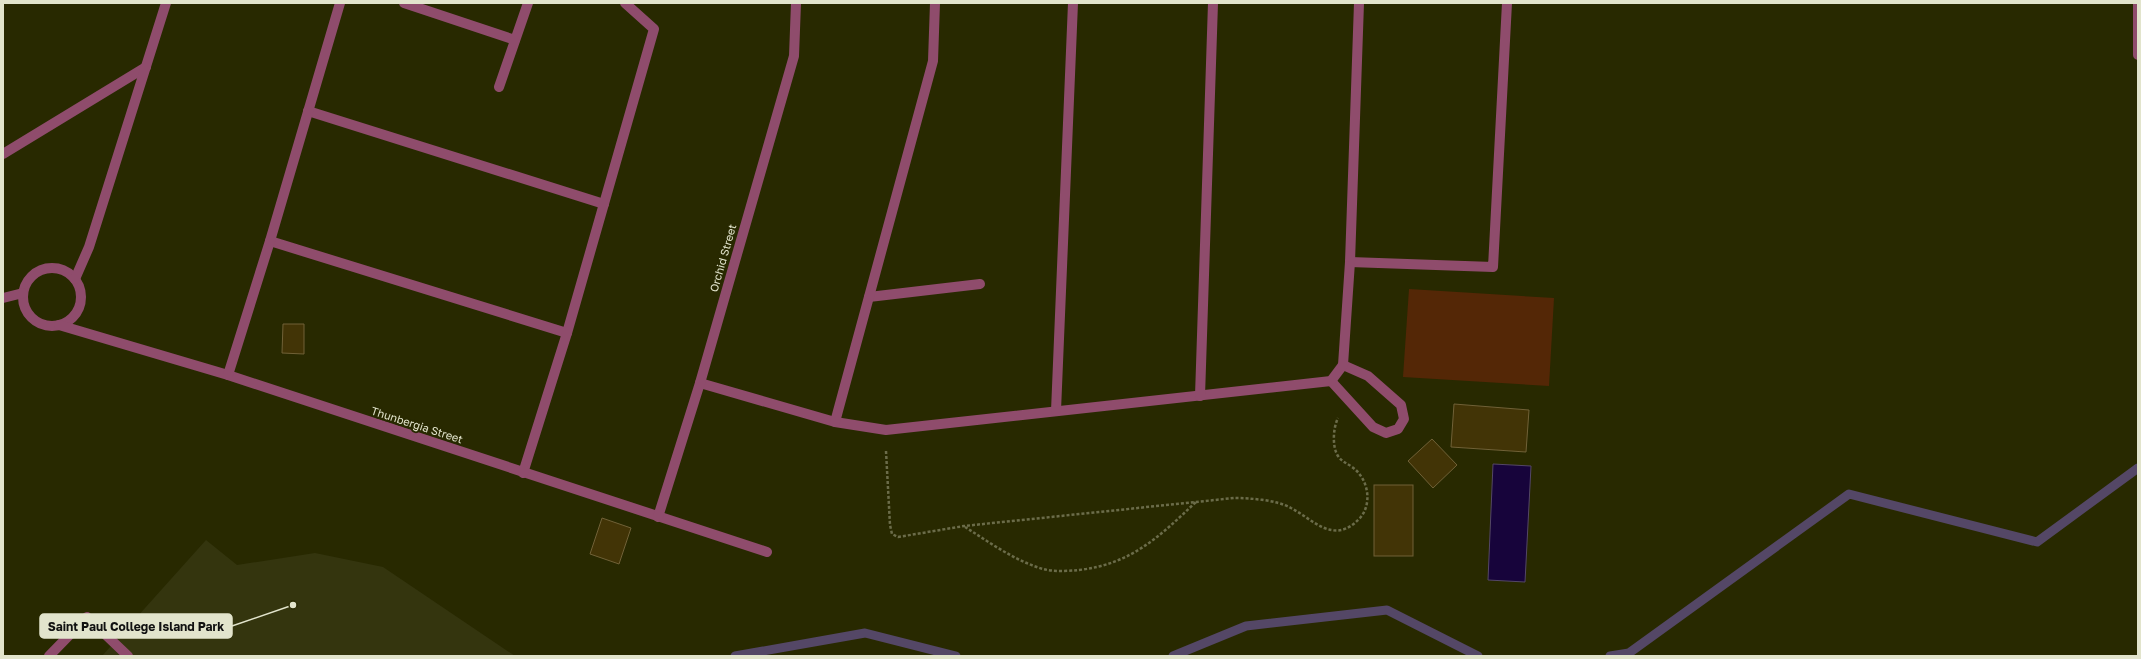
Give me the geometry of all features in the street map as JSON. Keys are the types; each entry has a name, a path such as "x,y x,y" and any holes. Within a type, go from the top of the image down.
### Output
{"street":[{"path":"75,279 89,247 166,3"},
{"path":"228,375 270,241 340,3"},
{"path":"404,3 515,40"},
{"path":"498,87 528,3"},
{"path":"523,473 567,333 654,29 625,3"},
{"name":"Orchid Street","path":"658,517 700,383 794,56 796,3"},
{"path":"834,422 933,61 935,3"},
{"path":"1056,411 1073,3"},
{"path":"1200,396 1213,3"},
{"path":"700,383 834,422 886,430 1331,381 1343,365 1350,262 1359,3"},
{"path":"1350,262 1493,267 1507,3"},
{"path":"2138,3 2138,55"},
{"path":"3,154 146,67"},
{"path":"308,111 604,204"},
{"path":"270,241 567,333"},
{"path":"49,268 59,269 75,279 81,297 79,307 75,315 59,325 40,324 32,319 23,303 23,293 26,284 32,276 49,268"},
{"path":"869,297 980,284"},
{"path":"3,298 23,293"},
{"name":"Thunbergia Street","path":"59,325 228,375 767,552"},
{"path":"1331,381 1373,427 1386,434 1398,430 1404,419 1401,405 1368,376 1343,365"},
{"path":"49,656 87,617 128,656"}],"path":[{"path":"886,430 890,525 892,534 898,537 964,526 1197,500 1250,498 1290,507 1318,527 1330,530 1342,530 1353,525 1361,517 1366,506 1368,494 1366,484 1360,474 1343,462 1337,455 1334,444 1336,421 1347,398"},
{"path":"964,526 1019,559 1043,569 1067,571 1094,568 1139,552 1158,538 1197,500"}],"shaded area":[{"path":"1409,289 1554,298 1549,386 1403,377"},
{"path":"1493,464 1531,466 1525,582 1488,580"},
{"path":"206,540 237,565 315,553 383,567 515,656 102,656"}],"building":[{"path":"283,324 304,324 304,354 282,353"},
{"path":"1454,404 1529,410 1526,452 1451,447"},
{"path":"1432,439 1457,465 1433,488 1408,461"},
{"path":"1374,485 1413,485 1413,556 1374,556"},
{"path":"602,518 631,528 619,564 590,554"}],"waterway":[{"path":"1610,656 1629,653 1849,494 2037,542 2138,468"},
{"path":"1173,656 1246,626 1387,610 1478,656"},
{"path":"735,656 865,633 956,656"}],"place":[{"name":"Saint Paul College Island Park","path":"293,605"}]}
